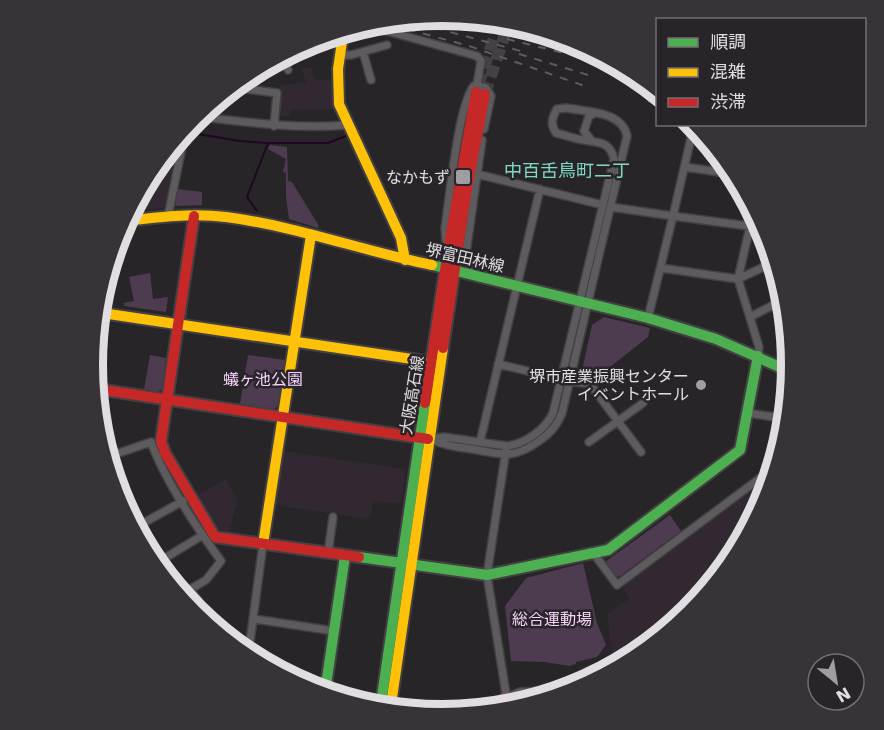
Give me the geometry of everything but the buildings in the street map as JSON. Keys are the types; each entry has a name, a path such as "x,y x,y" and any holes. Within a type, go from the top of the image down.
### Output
{"street":[{"path":"385,30 477,56 481,61 479,90 486,88 491,98 465,260 476,275"},
{"path":"342,41 339,55 339,102 401,238 405,260"},
{"path":"339,55 363,52 387,45"},
{"path":"363,52 371,80"},
{"path":"286,64 288,70"},
{"path":"245,89 277,93 274,126"},
{"name":"大阪高石線","path":"382,699 406,565 451,270 448,250 463,158 479,90"},
{"name":"大阪高石線","path":"426,438 432,362 472,159 479,90"},
{"path":"103,390 426,438 444,437 480,442 506,450 520,444 549,421 584,303 611,207 627,135 620,121 595,113 567,108 557,109 551,118 552,128 556,133 603,143 609,147 614,159 603,205 584,303 569,381 562,413 555,428 522,452 443,445 426,438"},
{"path":"592,141 584,131 589,116 595,113"},
{"path":"210,118 309,128 348,125"},
{"path":"648,318 692,135"},
{"path":"168,216 182,147"},
{"path":"685,167 721,171"},
{"path":"477,174 603,205"},
{"path":"480,442 540,189"},
{"path":"194,216 161,441 165,453 215,537 487,575 608,550 740,450 759,347 738,279 750,226 611,207"},
{"name":"堺富田林線","path":"136,220 194,216 244,220 311,235 648,318 716,339 782,368"},
{"path":"250,645 311,235"},
{"path":"661,268 738,279 766,266"},
{"path":"750,317 776,304"},
{"path":"107,313 432,362"},
{"path":"498,364 561,380"},
{"path":"569,381 590,384 641,452"},
{"path":"589,442 643,403"},
{"path":"748,413 777,417"},
{"path":"114,454 151,442 156,455 183,501 221,561 206,580 190,589 197,600"},
{"path":"504,699 487,575 506,450"},
{"path":"594,554 618,585 762,477"},
{"path":"143,524 183,501"},
{"path":"328,553 333,517"},
{"path":"164,559 203,535"},
{"path":"326,684 345,556"},
{"name":"大阪高石線","path":"391,701 406,565"},
{"path":"254,619 334,631"},
{"path":"510,697 520,692 535,691"}],"shaded area":[{"path":"311,67 316,80 335,80 337,109 290,110 289,116 277,117 280,85 306,82 301,68"},
{"path":"176,154 164,208 140,210 160,176"},
{"path":"283,451 406,469 401,504 373,501 370,519 274,505"},
{"path":"226,479 238,500 229,532 218,529 198,495"},
{"path":"760,482 736,535 724,554 682,605 631,647 579,676 578,667 601,662 612,654 607,614 630,598 623,589 625,583"}],"green space":[{"path":"270,145 287,147 288,181 292,182 319,226 318,228 289,219 286,173 283,172 286,159 268,149"},
{"path":"178,189 202,192 202,205 175,206"},
{"path":"150,273 153,299 168,297 166,312 124,306 124,303 134,301 129,277"},
{"path":"604,317 650,328 648,337 596,378 581,375 592,325"},
{"path":"150,355 166,358 162,389 157,392 144,390"},
{"name":"蟻ヶ池公園","path":"248,355 285,360 278,406 274,409 240,404"},
{"path":"670,515 681,531 616,577 605,562"},
{"name":"総合運動場","path":"583,563 597,623 606,645 597,657 569,666 545,662 511,661 505,606 526,578"}],"waterway":[{"path":"196,131 198,134 268,143 247,197 257,211"},
{"path":"268,143 328,143 346,136"}],"tunnel":[{"path":"478,85 497,30"},
{"path":"485,94 506,32"}],"railway":[{"path":"402,28 469,46 585,86"},
{"path":"435,28 528,53"},
{"path":"507,39 588,59"},
{"path":"519,54 588,75"},
{"path":"648,101 656,103"}],"traffic: fast":[{"path":"432,265 648,318 716,339 782,368"},
{"path":"359,557 487,575 608,550 740,450 758,356"},
{"path":"382,699 425,403"},
{"path":"326,684 345,556"}],"traffic: slow":[{"path":"342,41 338,69 339,104 401,238 405,260"},
{"path":"136,220 188,215 226,217 304,232 432,265"},
{"path":"263,544 311,235"},
{"path":"106,314 432,362"},
{"path":"392,701 443,348"}],"traffic: jam":[{"path":"425,403 448,250 476,92"},
{"path":"443,348 467,188 485,94"},
{"path":"194,216 161,441 165,453 215,537 359,557"},
{"path":"103,390 428,439"}],"place":[{"name":"なかもず","path":"463,177"},
{"name":"堺市産業振興センター イベントホール","path":"701,385"}],"district":[{"name":"中百舌鳥町二丁","path":"567,170"}]}
